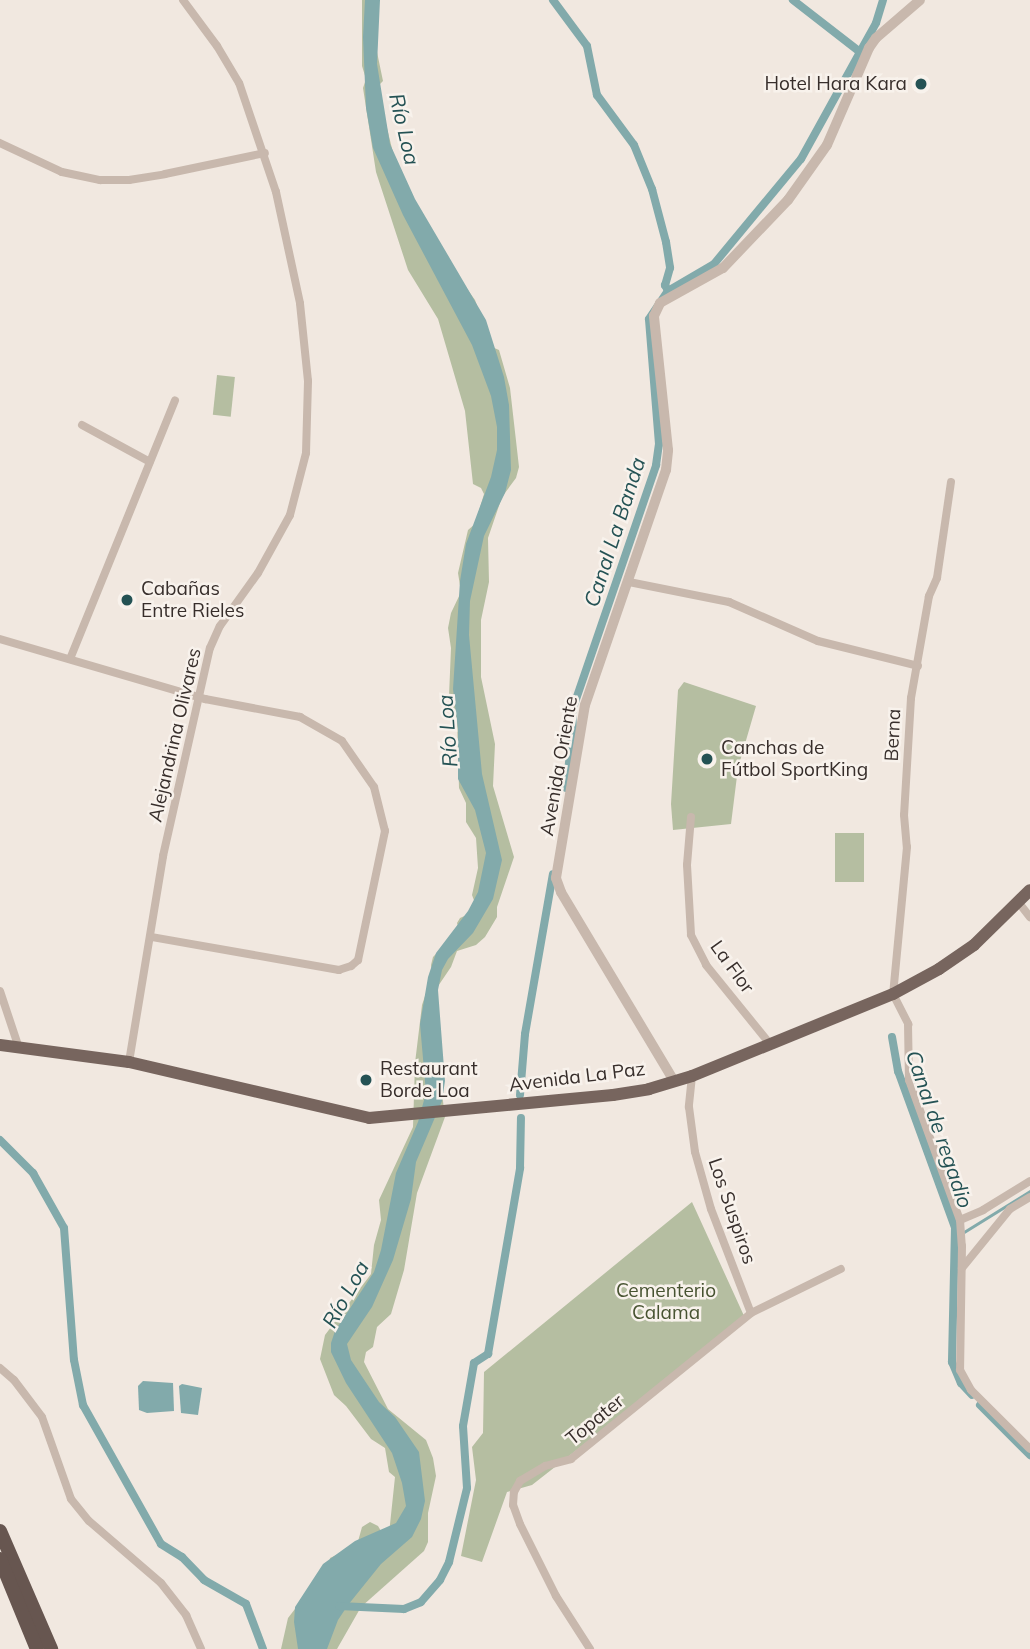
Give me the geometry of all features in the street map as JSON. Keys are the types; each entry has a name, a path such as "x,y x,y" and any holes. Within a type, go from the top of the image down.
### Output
{"highway":[{"path":"0,1531 51,1649"},
{"path":"0,1559 37,1649"}],"main road":[{"name":"Avenida La Paz","path":"0,1045 129,1062 369,1118 613,1094 692,1076 893,994 939,969 974,945 1030,890"}],"street":[{"name":"Alejandrina Olivares","path":"129,1062 163,856 210,648 220,626 258,573 290,515 306,453 308,381 300,303 265,153 239,83 218,46 183,0"},
{"name":"Avenida Oriente","path":"674,1082 561,892 556,878 585,705 666,470 668,450 654,316 660,303 723,268 788,200 827,145 869,48 876,38 920,0"},
{"path":"0,144 62,172 100,180 129,180 265,153"},
{"path":"70,659 176,400"},
{"path":"82,425 150,462"},
{"name":"Berna","path":"893,994 906,847 904,814 911,698 929,596 937,578 951,482"},
{"path":"629,582 729,602 818,641 918,666"},
{"path":"0,639 197,697 300,717 342,741 374,787 384,831 358,960 346,969 151,937"},
{"name":"La Flor","path":"691,817 687,865 691,934 706,965 770,1044"},
{"path":"1018,903 1030,917"},
{"path":"0,991 19,1048"},
{"path":"893,994 908,1024 909,1080 960,1220 960,1370 971,1390 1030,1449"},
{"name":"Los Suspiros","path":"692,1076 689,1107 695,1152 711,1209 751,1313"},
{"path":"960,1220 983,1210 1030,1181"},
{"path":"962,1268 1010,1209 1030,1197"},
{"name":"Topater","path":"590,1649 556,1596 520,1524 513,1505 514,1492 531,1472 571,1459 751,1313 841,1269"},
{"path":"0,1368 14,1380 42,1417 71,1499 89,1521 161,1583 186,1615 201,1649"}],"green space":[{"path":"362,0 378,0 377,52 383,81 377,87 405,202 475,300 492,347 499,350 510,388 519,467 516,478 502,497 488,538 489,582 481,620 481,677 495,744 493,786 514,857 497,907 497,917 485,937 476,945 457,951 451,967 430,998 445,1117 417,1193 404,1270 391,1314 377,1327 373,1347 366,1352 364,1362 388,1409 426,1440 433,1458 436,1476 428,1513 428,1542 424,1551 361,1607 337,1649 281,1649 288,1618 329,1565 330,1558 357,1545 362,1527 370,1522 378,1526 385,1538 389,1534 395,1477 389,1472 385,1448 371,1439 346,1406 334,1395 320,1359 325,1335 371,1274 374,1245 381,1220 379,1200 413,1127 415,1063 422,1005 432,975 433,957 459,930 457,923 460,918 469,914 475,903 472,895 478,868 476,838 466,822 466,803 459,788 457,719 449,696 451,648 448,628 451,613 461,592 458,573 468,530 475,524 484,494 481,488 473,484 465,411 438,319 408,270 376,172 363,88 366,79 362,66"},
{"path":"217,375 235,377 231,417 213,415"},
{"name":"Canchas de Fútbol SportKing","path":"684,682 756,706 738,768 731,824 673,830 671,804 678,690"},
{"path":"835,833 864,833 864,882 835,882"},
{"name":"Cementerio Calama","path":"692,1202 745,1318 532,1485 507,1492 482,1562 461,1556 476,1480 472,1447 483,1433 484,1372"}],"water":[{"path":"365,0 380,0 377,64 390,144 415,199 486,320 504,377 509,405 511,470 505,493 484,536 470,601 469,635 482,774 502,860 493,899 473,933 448,959 442,970 438,990 445,1081 442,1101 416,1162 411,1199 393,1260 372,1307 347,1344 351,1360 379,1402 395,1417 419,1452 425,1501 421,1519 412,1537 381,1564 348,1605 338,1620 327,1649 298,1649 295,1607 323,1564 355,1541 396,1523 406,1506 392,1453 346,1383 331,1352 331,1343 335,1331 374,1272 381,1250 396,1173 418,1122 426,1093 420,1024 428,977 436,953 468,911 478,892 486,853 475,810 458,779 458,729 453,689 460,581 466,544 491,477 497,450 497,427 491,396 472,345 403,215 373,148 366,108 363,37"},
{"path":"143,1381 173,1383 174,1411 147,1413 139,1410 138,1386"},
{"path":"182,1384 202,1388 198,1415 181,1413 179,1386"}],"waterway":[{"path":"553,0 587,46 597,95 634,145 652,189 666,242 670,268 665,285 668,291"},
{"name":"Canal La Banda","path":"566,788 573,728 572,711 656,465 659,444 649,319 668,291 714,264 801,159 860,52 793,0"},
{"path":"860,52 876,23 883,0"},
{"name":"Canal La Banda","path":"520,1095 525,1034 553,874"},
{"name":"Canal de regadio","path":"892,1037 898,1071 955,1228 952,1362 961,1383 972,1395"},
{"path":"339,1606 404,1609 421,1602 440,1580 449,1562 467,1488 463,1426 474,1363 488,1354 520,1168 521,1118"},
{"path":"0,1140 33,1173 64,1228 74,1360 83,1405 161,1544 182,1557 204,1580 246,1604 263,1649"},
{"path":"964,1232 1030,1191"},
{"name":"Canal de regadio","path":"980,1405 1030,1455"}],"place":[{"name":"Hotel Hara Kara","path":"921,84"},
{"name":"Cabañas Entre Rieles","path":"127,600"},
{"name":"Canchas de Fútbol SportKing","path":"707,759"},
{"name":"Restaurant Borde Loa","path":"366,1080"}],"water label":[{"name":"Río Loa","path":"405,129"},
{"name":"Río Loa","path":"447,731"},
{"name":"Río Loa","path":"345,1294"}]}
